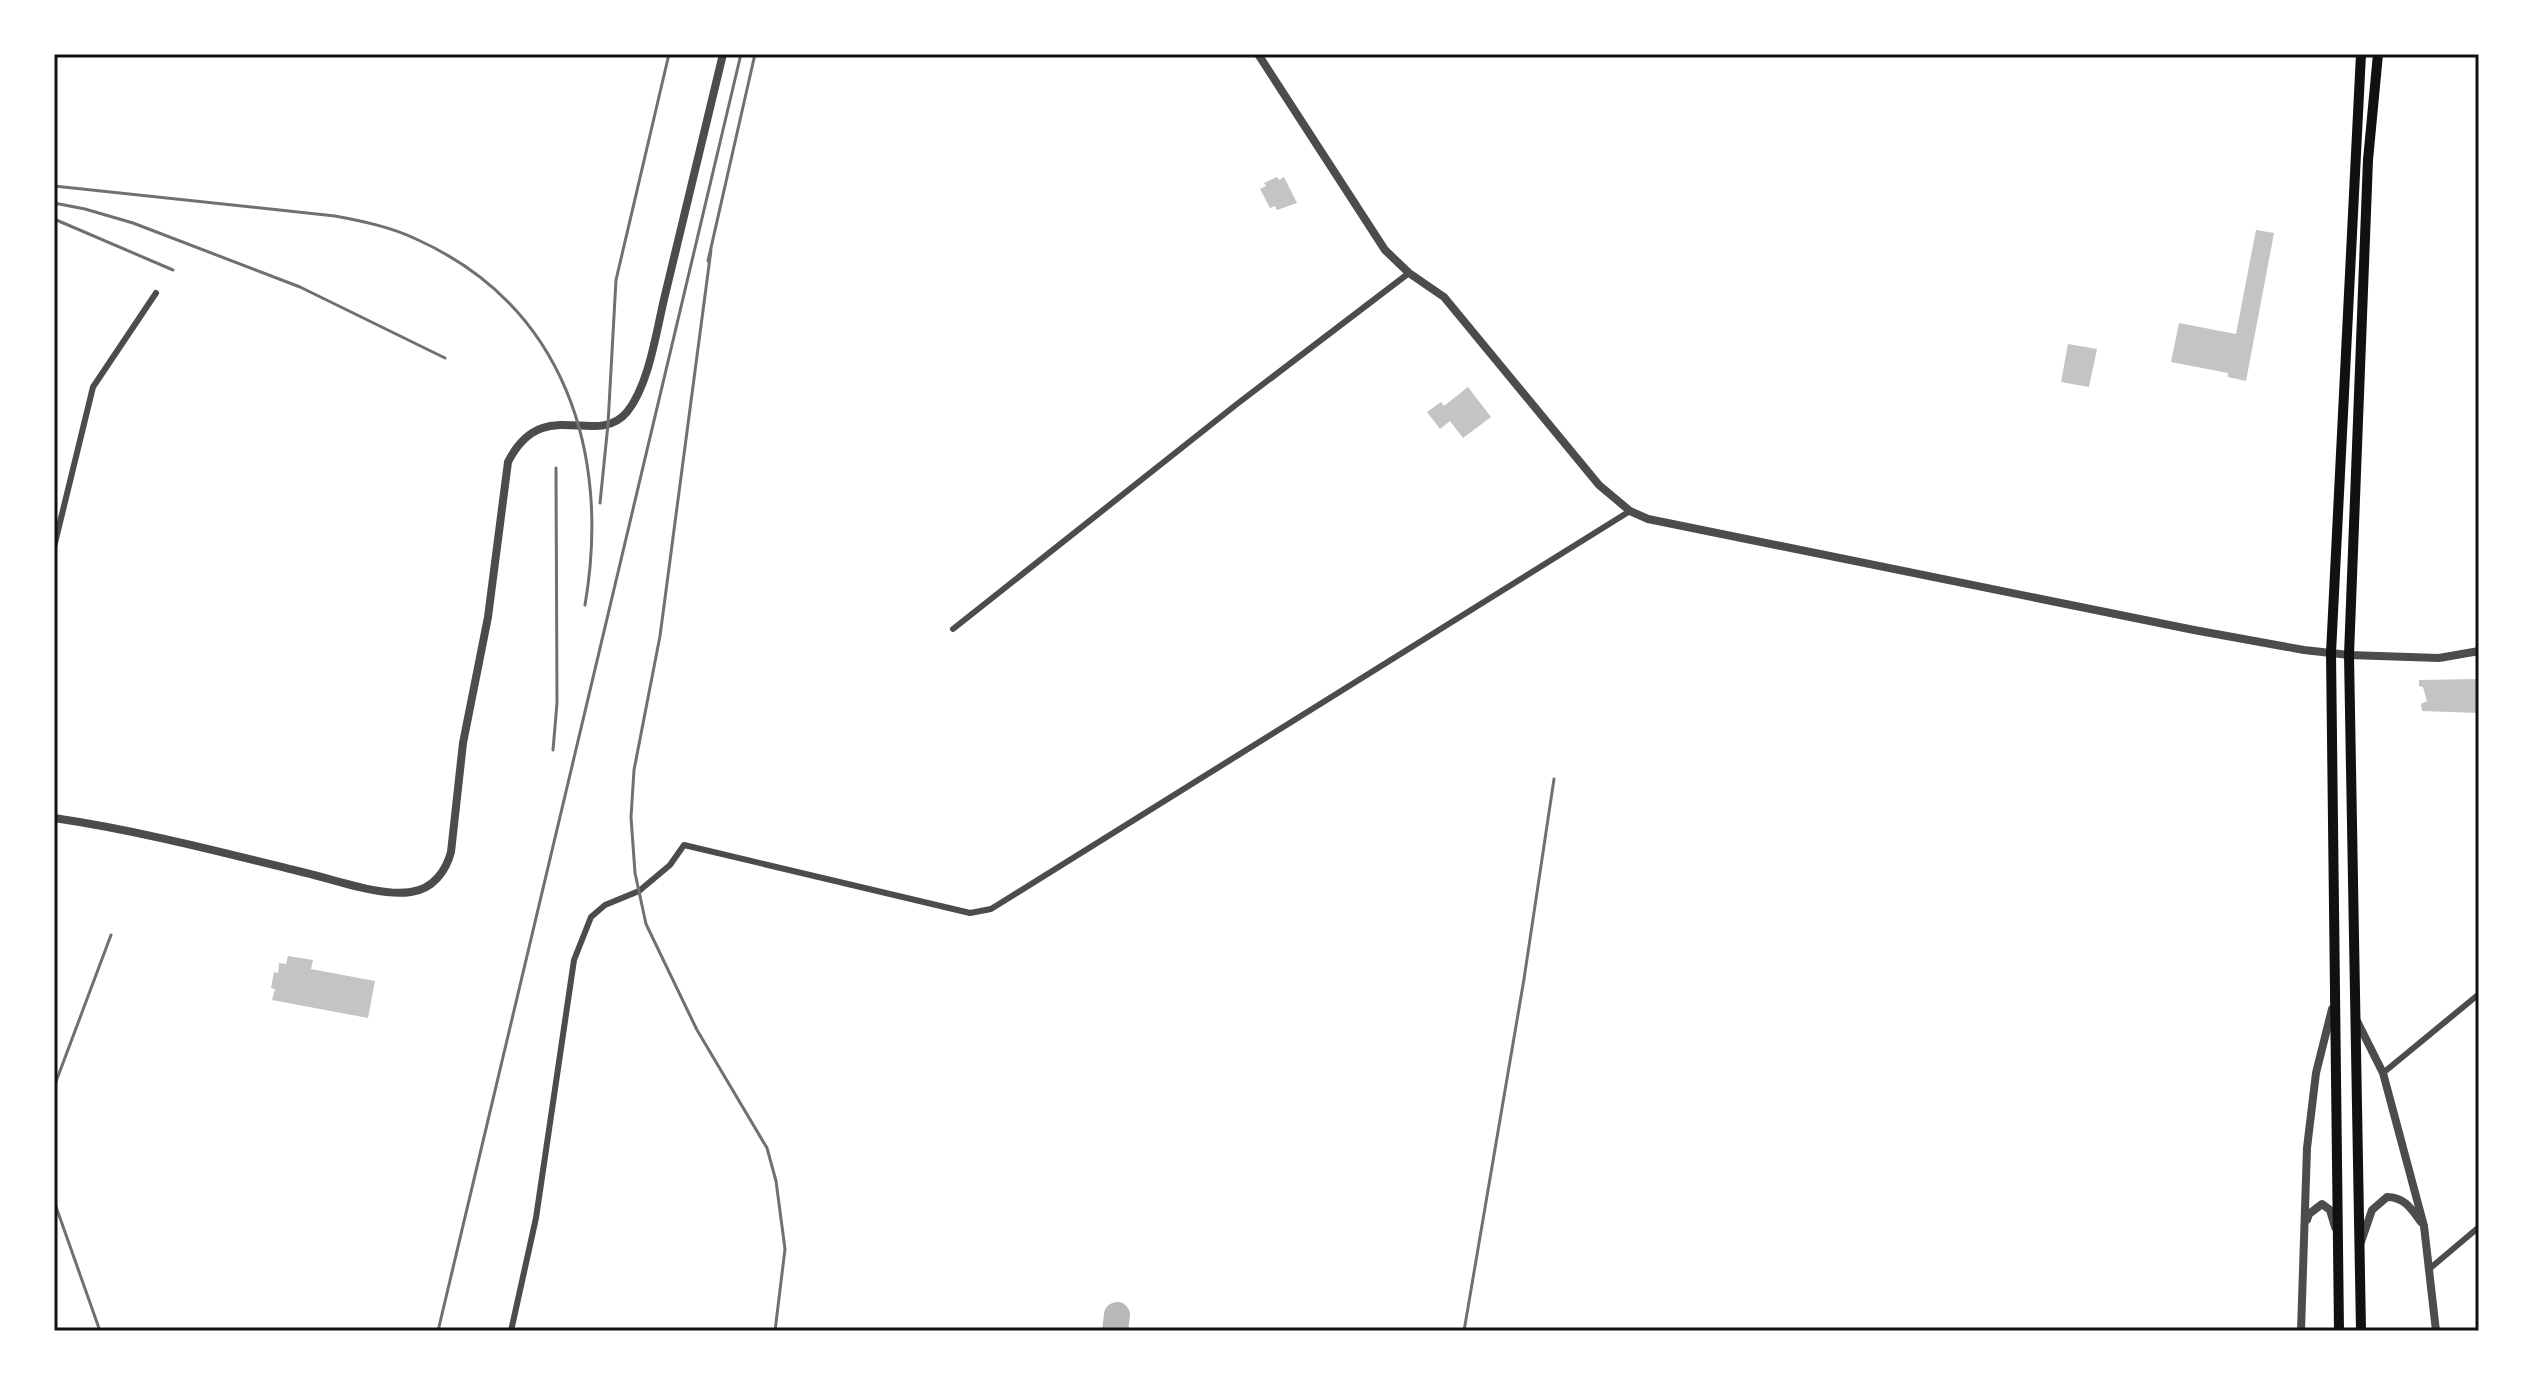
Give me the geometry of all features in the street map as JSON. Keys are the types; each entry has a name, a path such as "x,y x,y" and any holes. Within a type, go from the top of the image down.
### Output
{"main road":[{"path":"2339,1331 2331,653 2361,54"},
{"path":"2361,1331 2349,655 2368,160 2378,54"}],"street":[{"path":"54,818 106,826 354,884 401,892 425,888 447,867 463,743 488,617 508,462 516,445 529,433 545,425 608,424 626,413 636,399 654,342 723,54"},
{"path":"1258,54 1385,250 1409,273 1444,297 1599,485 1630,511 1648,519 2194,630 2331,653 2439,658 2479,651"},
{"path":"953,629 1374,297 1409,273"},
{"path":"54,547 93,387 156,293"},
{"path":"511,1331 536,1218 574,960 591,917 605,905 639,891 670,865 684,845 970,913 991,909 1630,511"},
{"path":"2383,1073 2479,994"},
{"path":"2301,1331 2307,1148 2316,1073 2335,1000"},
{"path":"2354,1014 2383,1073 2424,1226 2436,1331"},
{"path":"2360,1246 2372,1210 2387,1197 2397,1197 2407,1203 2424,1226"},
{"path":"2303,1241 2309,1214 2322,1204 2330,1210 2338,1244"},
{"path":"2428,1270 2479,1227"}],"building":[{"path":"1277,177 1279,180 1284,177 1297,203 1277,210 1275,206 1270,208 1260,189 1266,186 1264,183"},
{"path":"2256,230 2274,233 2246,381 2228,377 2228,373 2171,362 2179,323 2236,334"},
{"path":"2068,344 2097,349 2089,387 2061,382"},
{"path":"1468,387 1491,417 1463,438 1450,421 1440,429 1427,412 1441,402 1444,406"},
{"path":"2479,679 2479,713 2422,711 2421,704 2427,701 2419,680"},
{"path":"288,956 313,960 311,969 375,981 368,1018 272,1000 274,972 278,973 279,963 286,964"}],"taxiway":[{"path":"1115,1331 1117,1315"}],"railway":[{"path":"600,503 616,280 669,54"},
{"path":"438,1331 741,54"},
{"path":"708,261 755,54"},
{"path":"54,186 335,216 406,235 467,268 509,303 542,344 566,390 582,440 591,493 591,548 585,605"},
{"path":"54,203 133,223 300,287 445,358"},
{"path":"54,219 173,270"},
{"path":"711,250 660,636 634,770 631,817 635,873 646,924 697,1030 767,1148 776,1181 785,1249 775,1331"},
{"path":"553,750 557,703 556,468"},
{"path":"1464,1331 1524,979 1554,779"},
{"path":"54,1087 111,935"},
{"path":"54,1201 100,1331"}]}
